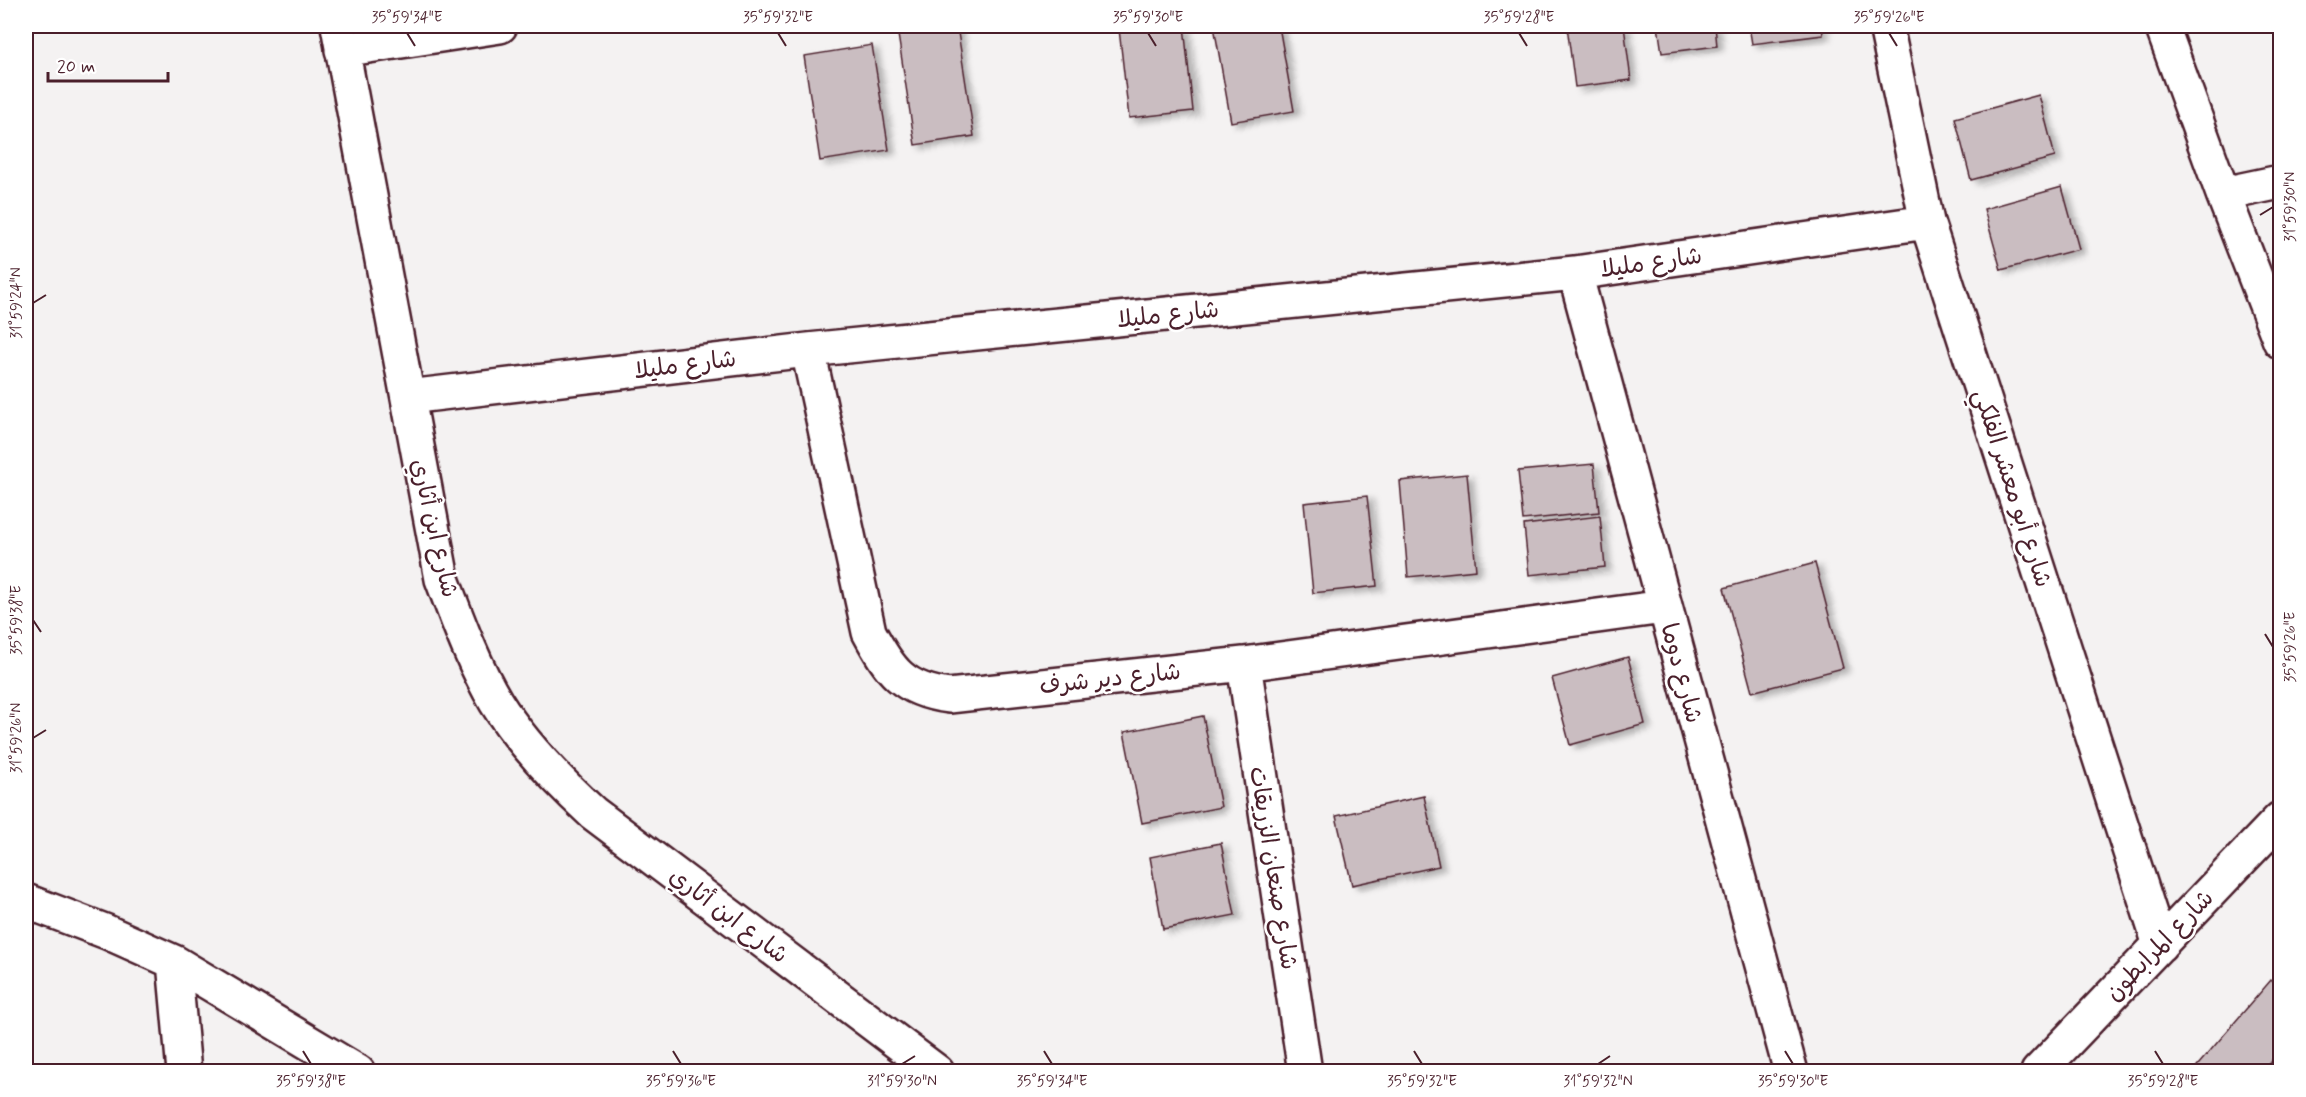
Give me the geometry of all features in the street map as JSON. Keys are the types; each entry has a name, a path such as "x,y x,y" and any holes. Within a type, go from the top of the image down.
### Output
{"street":[{"path":"340,38 500,26"},
{"name":"شارع أبو معشر الفلكي","path":"1886,26 1928,222 2160,945"},
{"path":"2162,26 2223,194 2280,340"},
{"name":"شارع ابن أثاري","path":"340,38 442,579 468,646 496,702 529,748 593,813 937,1071"},
{"path":"2223,194 2280,182"},
{"name":"شارع مليلا","path":"408,397 807,350 1575,273 1928,222"},
{"name":"شارع دوما","path":"1575,273 1791,1071"},
{"name":"شارع دير شرف","path":"807,350 869,632 883,658 903,681 928,693 950,696 1244,664 1664,607"},
{"name":"شارع صنعان الزريقات","path":"1244,664 1305,1071"},
{"name":"شارع المرابطون","path":"2038,1071 2280,819"},
{"path":"26,901 107,932 174,962 358,1071"},
{"path":"174,962 184,1071"}],"building":[{"path":"957,26 974,136 915,145 897,28"},
{"path":"1184,26 1193,111 1129,118 1119,29"},
{"path":"1214,26 1279,26 1294,111 1231,122"},
{"path":"1567,26 1624,26 1631,80 1575,87"},
{"path":"1658,26 1715,26 1717,46 1662,53"},
{"path":"1749,26 1822,26 1823,35 1752,44"},
{"path":"872,45 889,150 820,161 804,56"},
{"path":"2039,95 2055,157 1971,180 1955,118"},
{"path":"2062,187 2079,249 2001,270 1984,209"},
{"path":"1594,464 1599,512 1523,520 1518,471"},
{"path":"1467,474 1476,570 1408,577 1400,481"},
{"path":"1367,496 1377,586 1313,593 1304,503"},
{"path":"1600,516 1605,567 1529,575 1524,525"},
{"path":"1815,563 1843,668 1752,692 1724,588"},
{"path":"1628,657 1645,724 1570,745 1552,678"},
{"path":"1203,716 1221,807 1142,823 1124,732"},
{"path":"1424,796 1439,866 1352,885 1336,816"},
{"path":"1221,843 1235,915 1163,929 1150,857"},
{"path":"2271,980 2280,988 2280,1050 2262,1072 2192,1072"}]}
